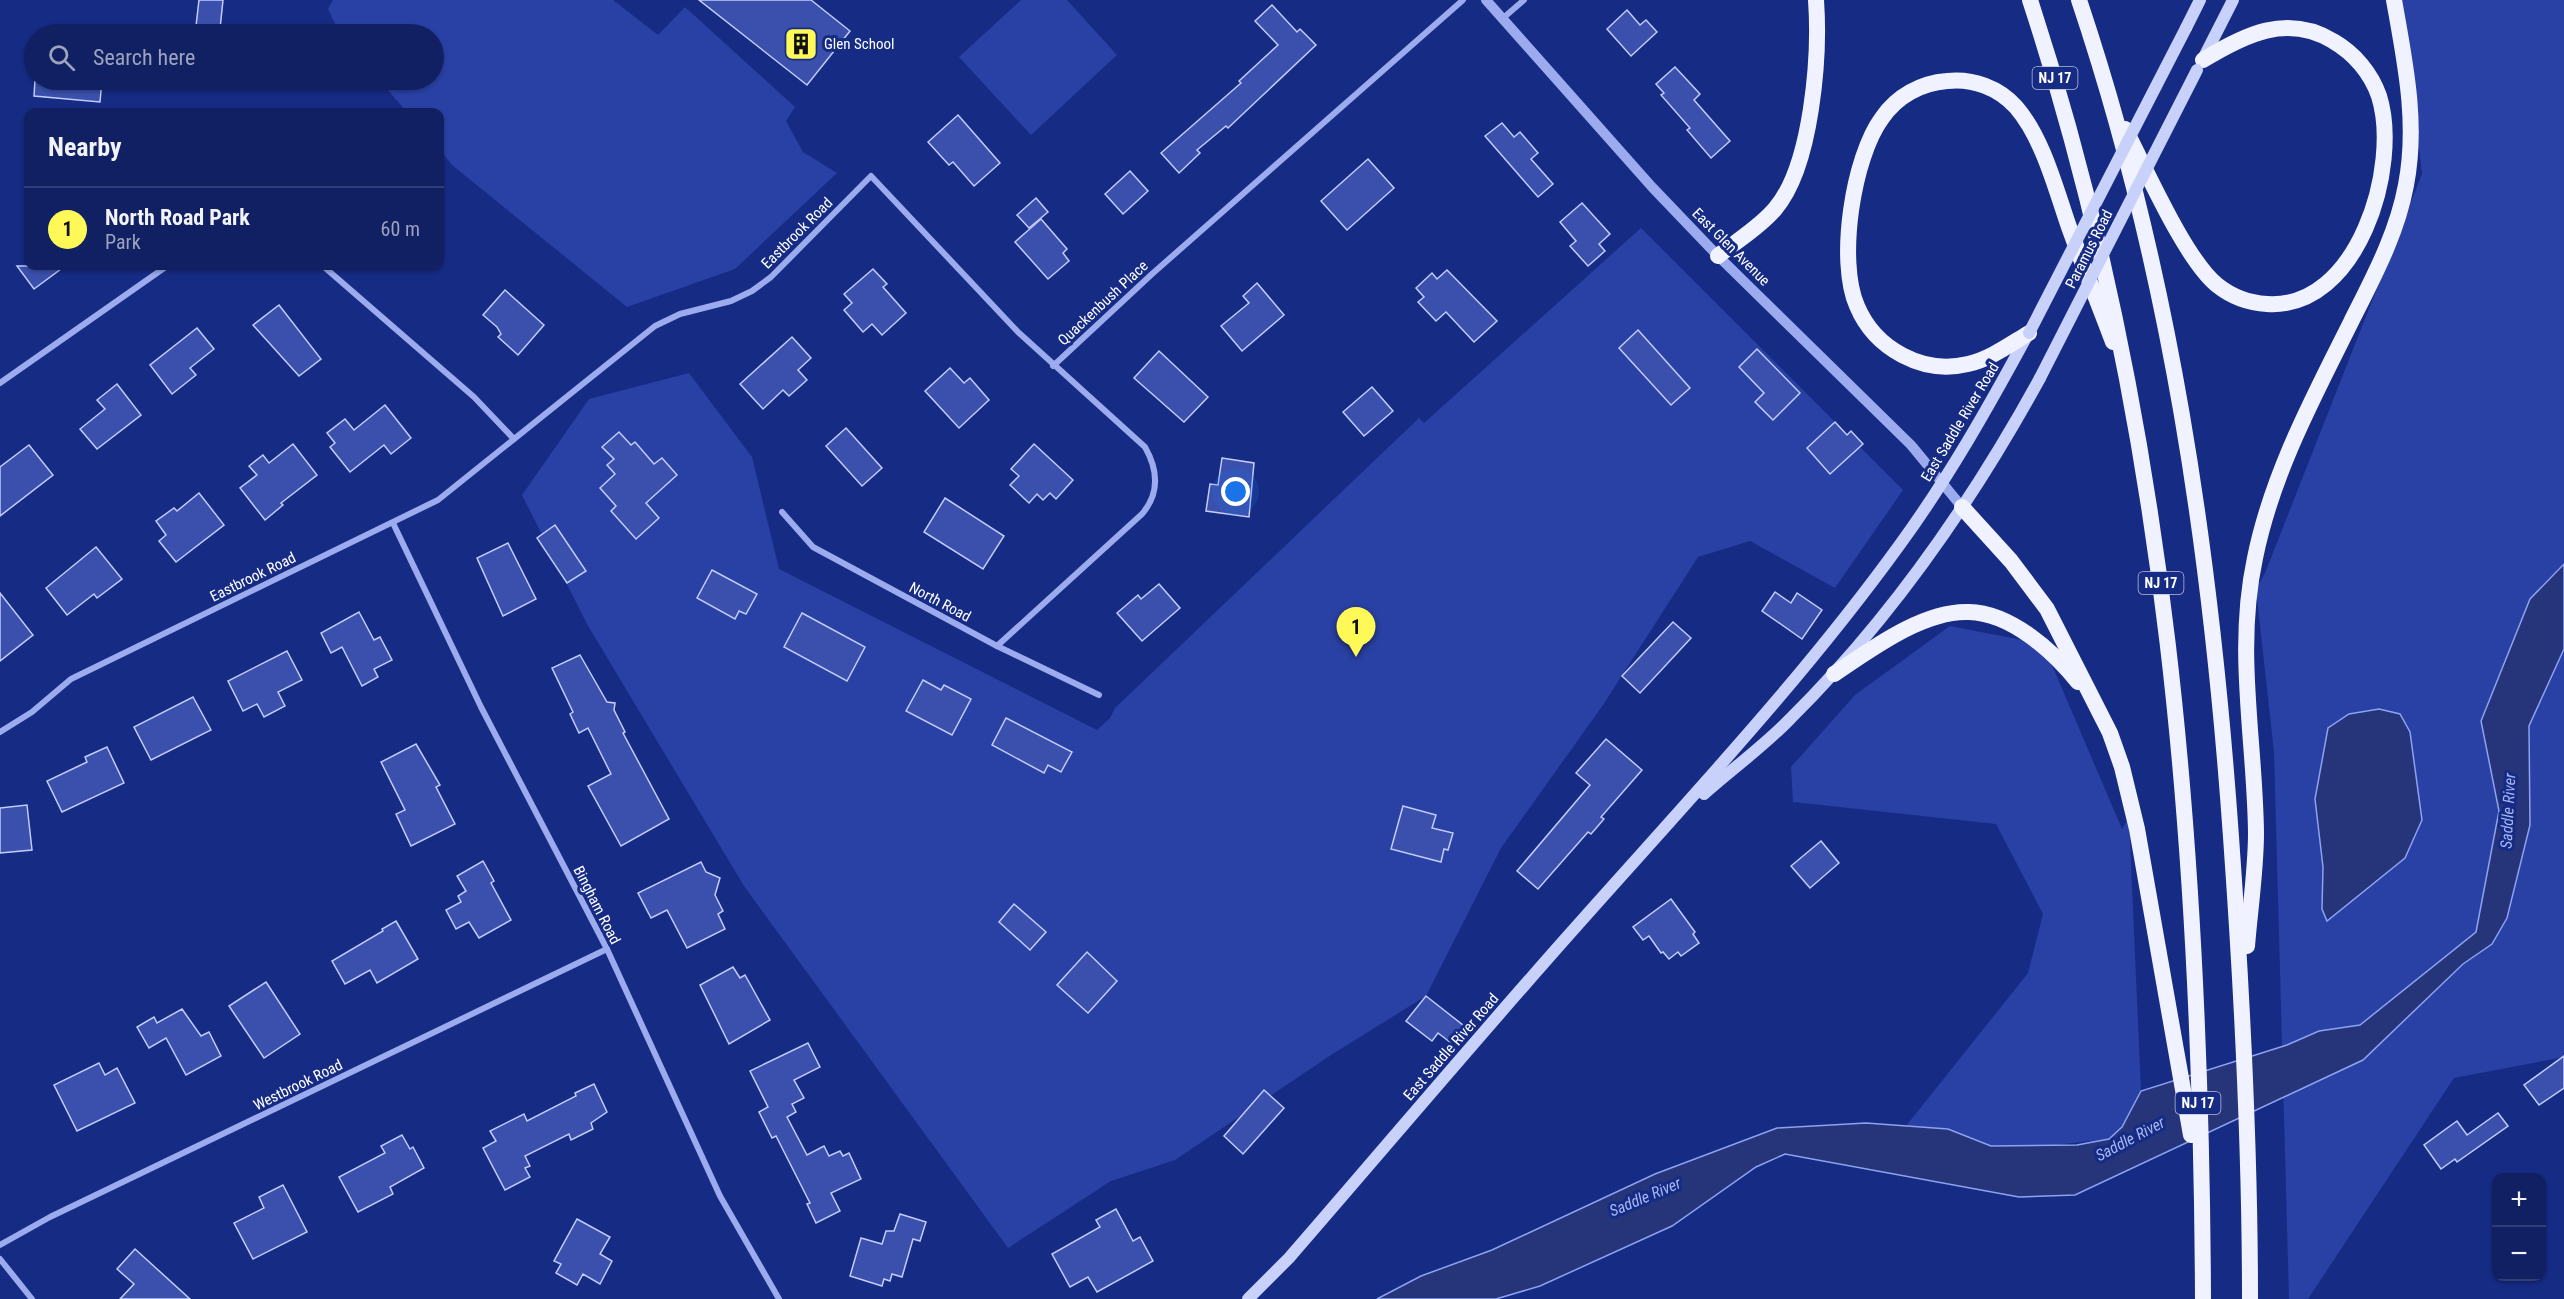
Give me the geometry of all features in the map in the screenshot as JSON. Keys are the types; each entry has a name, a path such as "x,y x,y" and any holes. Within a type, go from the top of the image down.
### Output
{"highway":[{"path":"1718,256 1774,210 1783,198 1796,168 1814,92 1816,0"},
{"name":"NJ 17","path":"2030,0 2067,118 2099,238 2131,388 2167,624 2182,782 2196,1017 2203,1299"},
{"name":"NJ 17","path":"2079,0 2111,102 2160,294 2195,493 2219,681 2243,1000 2250,1299"},
{"path":"2085,0 2089,29"},
{"path":"2243,1000 2256,833 2245,666 2250,580 2260,532 2284,462 2385,253 2406,185 2412,131 2409,89 2394,0"},
{"path":"2111,102 2189,249 2206,274 2230,294 2246,301 2279,305 2309,296 2323,288 2354,255 2370,216 2380,172 2384,128 2379,95 2372,80 2353,56 2340,45 2314,31 2300,28 2279,27 2258,31 2200,65"},
{"path":"2029,333 1978,361 1955,366 1932,365 1910,359 1883,342 1856,305 1848,259 1850,229 1860,170 1869,140 1881,118 1897,101 1916,89 1953,80 1977,83 1999,93 2023,116 2058,194 2131,388"},
{"path":"1962,507 2012,561 2047,609 2100,708 2122,767 2137,829 2201,1189"},
{"path":"1834,674 1904,631 1941,616 1971,611 2008,623 2039,644 2066,667 2100,708"}],"main road":[{"name":"East Saddle River Road","path":"1248,1299 1289,1258 1566,938 1678,816 1848,613 1904,540 1972,435 2029,333 2200,0"},
{"name":"Paramus Road","path":"1962,507 2007,437 2040,378 2233,0"},
{"name":"East Saddle River Road","path":"1678,816 1789,721 1834,674 1898,597 1962,507"}],"street":[{"name":"Quackenbush Place","path":"997,646 1142,514 1154,492 1156,477 1153,461 1145,447 1053,366 1152,274 1463,0"},
{"name":"East Glen Avenue","path":"1486,0 1619,152 1718,256 1911,445 1962,507"},
{"path":"1502,19 1524,0"},
{"name":"Eastbrook Road","path":"0,732 32,712 70,679 438,500 655,326 680,314 731,301 761,284 871,176 1053,366"},
{"path":"0,383 161,270"},
{"path":"328,270 474,397 514,439"},
{"name":"North Road","path":"782,512 813,547 997,646 1099,695"},
{"name":"Bingham Road","path":"393,523 481,707 607,949 720,1196 779,1299"},
{"name":"Westbrook Road","path":"0,1245 50,1217 607,949"},
{"path":"0,1259 33,1299"}],"shaded area":[{"path":"333,0 613,0 658,35 685,7 795,107 786,121 803,152 837,173 735,269 627,307 452,165 444,155 444,108 404,108 388,90 444,90 444,24 335,24 328,9"},
{"path":"1021,0 1067,0 1117,55 1031,135 959,57"},
{"path":"2401,0 2564,0 2564,1057 2454,1078 2308,1299 2289,1299 2274,752 2256,589 2265,573 2422,174"},
{"path":"1641,228 1903,490 1835,588 1750,541 1698,557 1603,705 1501,848 1426,996 1331,1055 1175,1160 1111,1181 1008,1248 744,886 587,624 522,495 589,399 689,373 752,457 779,569 1097,730 1110,718 1115,708 1419,418 1424,423"},
{"path":"1950,626 2043,644 2122,829 2129,817 2141,1091 2122,1127 2109,1139 2055,1145 1991,1146 1948,1129 1906,1126 2028,973 2043,914 1996,824 1793,802 1791,767 1855,695"}],"water":[{"name":"Saddle River","path":"2564,564 2564,649 2529,726 2530,825 2507,918 2492,944 2463,964 2363,1060 2075,1195 2019,1197 1785,1154 1756,1167 1672,1226 1540,1286 1496,1299 1377,1299 1421,1276 1492,1250 1655,1174 1777,1128 1866,1123 1948,1129 1991,1146 2077,1145 2109,1139 2122,1127 2141,1091 2287,1045 2319,1031 2360,1025 2476,932 2499,811 2481,721 2530,599"},
{"path":"2379,709 2400,714 2410,732 2422,820 2405,858 2327,921 2322,909 2323,867 2315,799 2328,728 2349,714"}],"building":[{"path":"199,0 223,0 221,24 196,24"},
{"name":"Glen School","path":"699,0 811,0 850,31 807,85"},
{"path":"1272,5 1297,32 1300,29 1316,45 1228,128 1226,126 1197,150 1200,153 1179,173 1161,153 1241,83 1239,81 1278,45 1255,21"},
{"path":"1627,10 1640,25 1646,20 1657,32 1631,56 1607,29"},
{"path":"1675,67 1700,94 1694,100 1730,141 1711,158 1687,130 1690,128 1661,95 1664,93 1656,84"},
{"path":"34,90 101,90 100,102 34,96"},
{"path":"958,115 1000,163 974,186 953,162 949,165 928,142"},
{"path":"1502,123 1514,137 1520,132 1538,153 1531,159 1553,184 1538,197 1485,136"},
{"path":"1368,159 1394,188 1347,230 1321,201"},
{"path":"1130,171 1148,191 1123,214 1105,194"},
{"path":"1036,198 1048,212 1029,228 1017,215"},
{"path":"1582,203 1610,234 1599,244 1605,251 1588,266 1570,246 1576,241 1560,222"},
{"path":"1041,219 1067,249 1063,253 1069,261 1048,279 1015,242"},
{"path":"17,266 24,266 24,270 60,270 34,289"},
{"path":"873,269 887,284 883,287 906,313 882,335 872,324 863,332 844,310 852,303 844,294"},
{"path":"1447,270 1497,321 1474,342 1446,312 1436,321 1418,302 1424,297 1416,288 1432,273 1437,279"},
{"path":"1257,283 1284,315 1242,351 1221,326 1249,303 1243,296"},
{"path":"505,290 544,325 518,355 498,337 501,334 497,327 483,315"},
{"path":"279,305 321,359 299,376 253,325"},
{"path":"197,328 214,349 190,368 196,375 172,394 150,365"},
{"path":"1638,330 1690,388 1671,405 1619,348"},
{"path":"792,337 811,358 798,370 807,380 789,396 783,390 763,409 740,384"},
{"path":"1757,349 1800,393 1773,420 1755,402 1764,393 1739,367"},
{"path":"1159,351 1208,397 1184,422 1134,378"},
{"path":"950,368 964,383 970,378 989,400 959,428 925,391"},
{"path":"117,384 141,415 97,449 80,429 105,409 97,400"},
{"path":"1372,387 1393,411 1364,436 1343,412"},
{"path":"385,405 411,438 391,454 384,445 350,472 330,447 335,443 327,433 345,419 354,430"},
{"path":"1835,422 1847,435 1851,431 1863,444 1830,474 1807,448"},
{"path":"846,428 882,468 862,486 826,446"},
{"path":"619,432 631,445 635,442 654,464 662,458 677,475 646,503 659,518 636,539 611,511 616,506 600,488 615,474 607,465 614,459 602,447"},
{"path":"293,444 317,475 281,503 283,505 265,520 240,488 257,475 249,466 263,455 269,463"},
{"path":"1034,444 1073,480 1056,499 1050,493 1043,500 1037,494 1029,503 1010,485 1019,476 1011,469"},
{"path":"29,445 53,475 0,516 0,467"},
{"path":"1222,458 1254,463 1249,517 1206,511 1210,484 1218,485"},
{"path":"199,493 224,525 176,562 159,541 166,535 156,521 174,508 177,511"},
{"path":"945,498 1004,536 983,569 924,532"},
{"path":"555,525 586,571 567,583 537,538"},
{"path":"508,543 536,599 503,616 477,558"},
{"path":"96,547 122,579 97,598 94,594 67,615 46,588"},
{"path":"712,570 757,594 746,614 739,611 735,619 697,598"},
{"path":"1159,584 1180,608 1142,641 1117,613 1138,595 1141,599"},
{"path":"1775,592 1791,603 1797,593 1822,610 1802,639 1762,611"},
{"path":"0,593 33,635 0,661"},
{"path":"359,612 374,640 380,637 392,660 374,669 378,677 362,686 342,647 331,653 321,633"},
{"path":"802,613 865,647 847,681 784,647"},
{"path":"1673,622 1691,638 1640,693 1622,676"},
{"path":"287,651 302,680 278,692 285,706 264,717 257,704 243,711 228,681"},
{"path":"580,655 607,702 615,703 614,710 625,732 623,733 669,819 621,846 588,786 611,774 588,728 579,733 570,714 573,712 552,668"},
{"path":"923,680 941,690 944,685 971,699 952,735 906,711"},
{"path":"193,697 211,730 151,760 134,727"},
{"path":"1006,718 1072,752 1061,772 1048,765 1044,773 992,745"},
{"path":"1606,739 1642,770 1601,817 1604,819 1591,834 1588,832 1538,889 1517,871 1590,785 1576,773"},
{"path":"416,744 440,785 436,787 455,824 411,846 396,814 405,810 381,762"},
{"path":"107,747 124,783 62,812 47,781 87,762 85,757"},
{"path":"27,805 32,850 0,853 0,808"},
{"path":"1403,806 1436,815 1432,828 1453,833 1448,850 1444,849 1441,862 1391,849"},
{"path":"1821,841 1839,863 1810,888 1791,866"},
{"path":"483,861 494,881 491,883 511,920 479,938 469,922 456,929 446,910 461,902 458,896 466,891 457,876"},
{"path":"701,862 706,872 720,878 715,895 723,911 718,914 725,929 687,948 667,910 651,918 638,893"},
{"path":"1671,899 1695,932 1693,934 1699,943 1681,956 1678,952 1669,959 1663,952 1661,953 1649,936 1643,940 1633,927"},
{"path":"1014,904 1046,932 1030,950 999,922"},
{"path":"396,921 418,959 377,983 370,970 345,984 332,961"},
{"path":"1087,952 1117,981 1088,1013 1057,985"},
{"path":"733,967 740,978 745,975 770,1020 729,1044 700,985"},
{"path":"266,982 300,1034 264,1058 229,1006"},
{"path":"1426,996 1468,1029 1455,1046 1438,1033 1432,1041 1406,1021"},
{"path":"182,1009 201,1036 209,1032 221,1056 186,1075 166,1038 149,1048 137,1027 154,1017 157,1023"},
{"path":"808,1043 820,1067 794,1080 804,1098 792,1104 796,1112 787,1117 807,1155 824,1146 829,1156 840,1151 843,1156 849,1153 861,1179 831,1193 840,1211 816,1223 807,1204 810,1203 776,1136 772,1138 759,1112 768,1107 750,1071"},
{"path":"2564,1056 2564,1088 2539,1105 2524,1085"},
{"path":"99,1063 105,1075 117,1068 135,1103 77,1131 54,1085"},
{"path":"594,1084 607,1112 591,1123 593,1129 571,1140 569,1134 525,1156 530,1166 525,1168 530,1177 505,1190 483,1148 496,1141 490,1131 524,1114 527,1121 576,1096 575,1093"},
{"path":"1264,1090 1284,1108 1243,1154 1224,1136"},
{"path":"2498,1113 2508,1126 2457,1162 2455,1159 2441,1169 2424,1145 2457,1121 2467,1135"},
{"path":"402,1135 410,1149 413,1147 424,1168 390,1187 393,1194 358,1212 339,1177 385,1153 381,1146"},
{"path":"283,1185 307,1232 253,1259 234,1223 264,1208 259,1197"},
{"path":"1116,1209 1133,1241 1140,1237 1153,1261 1097,1292 1088,1277 1070,1287 1052,1254 1100,1227 1096,1220"},
{"path":"900,1214 926,1222 920,1241 913,1239 902,1277 892,1274 890,1281 884,1279 882,1286 850,1276 861,1238 882,1244 886,1231 894,1231"},
{"path":"577,1219 610,1237 600,1254 612,1261 600,1284 583,1274 577,1285 556,1273 561,1264 554,1261"},
{"path":"135,1249 190,1299 120,1299 134,1284 117,1269"}],"place":[{"name":"Glen School","path":"801,44"},
{"name":"North Road Park","path":"1356,657"}]}
